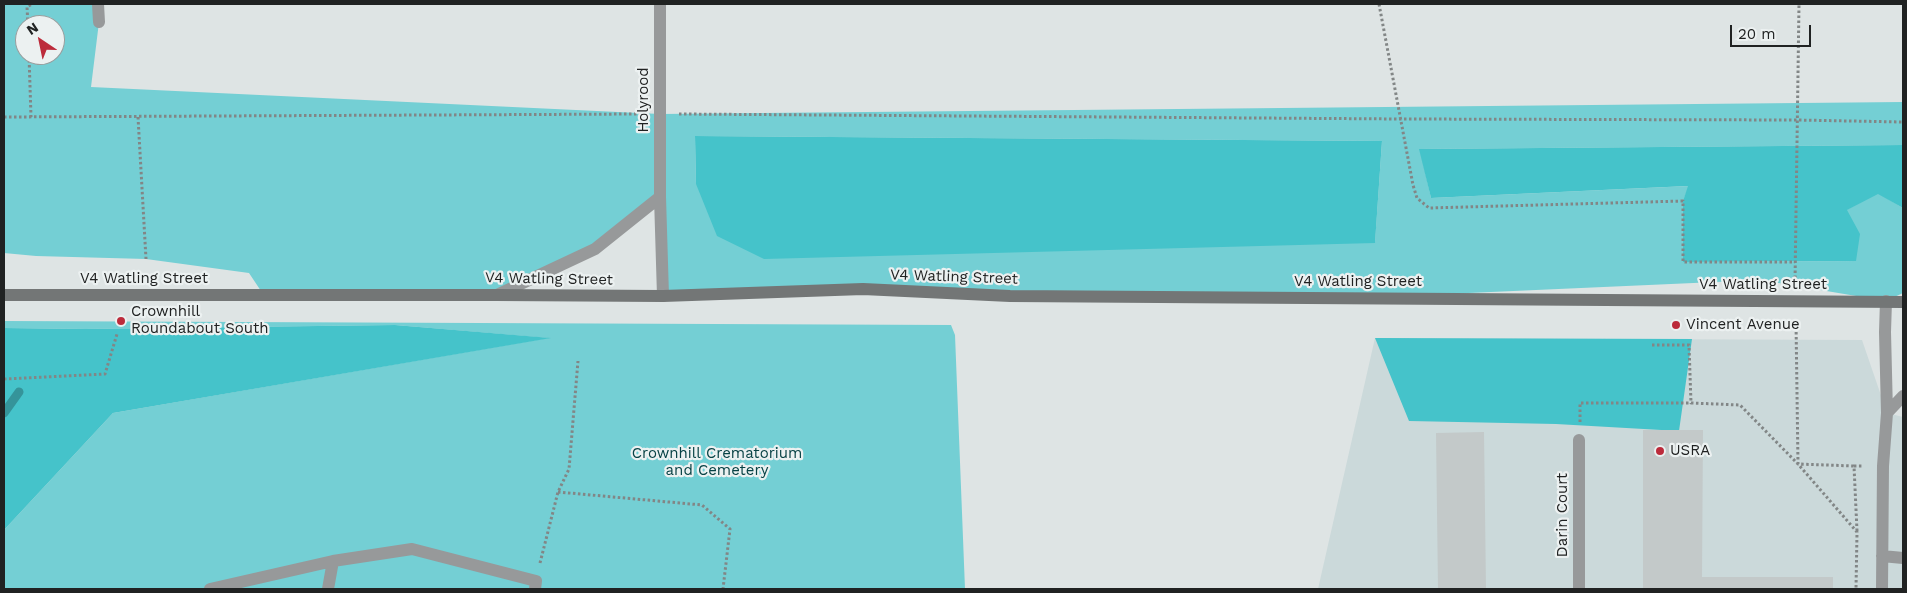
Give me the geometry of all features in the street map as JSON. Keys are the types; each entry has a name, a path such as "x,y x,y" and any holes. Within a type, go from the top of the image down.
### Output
{"street":[{"path":"98,4 99,22"},
{"name":"Holyrood","path":"660,4 660,197 663,296"},
{"path":"497,295 595,249 660,197"},
{"name":"V4 Watling Street","path":"4,295 663,296 863,289 1010,296 1903,302"},
{"path":"1882,589 1883,466 1887,413 1886,301"},
{"path":"1887,413 1903,396"},
{"name":"Darin Court","path":"1579,440 1579,589"},
{"path":"210,589 333,561 412,549 535,585"},
{"path":"1882,556 1903,558"},
{"path":"328,589 333,561"}],"path":[{"path":"28,15 28,6 32,4"},
{"path":"1379,4 1413,185 1417,198 1429,208 1684,201 1683,262 1795,262"},
{"path":"1796,291 1799,4"},
{"path":"29,65 32,116"},
{"path":"4,116 660,114 1903,122"},
{"path":"138,116 146,259"},
{"path":"1796,320 1798,464"},
{"path":"4,379 105,374 117,334"},
{"path":"1652,345 1689,345 1691,403"},
{"path":"535,585 558,492 569,469 578,361"},
{"path":"1579,440 1580,404 1691,403 1740,405 1798,464 1857,532 1856,589"},
{"path":"1798,464 1854,466"},
{"path":"558,492 702,505 730,530 723,589"}],"shaded area":[{"path":"695,136 1382,141 1375,243 764,259 717,236 696,184"},
{"path":"1903,145 1903,208 1878,194 1847,210 1860,234 1856,261 1683,262 1683,201 1688,186 1431,198 1419,149"},
{"path":"395,325 551,338 113,413 4,530 4,328 85,329"},
{"path":"1375,338 1862,340 1887,413 1903,417 1903,589 1318,589"},
{"path":"1375,338 1692,339 1679,431 1556,424 1409,421"}],"green space":[{"path":"4,4 98,4 99,22 91,87 660,114 1903,102 1903,145 1420,149 1431,198 1689,186 1683,201 1684,262 1856,261 1846,210 1878,193 1903,208 1903,293 1886,301 1761,280 1356,298 863,289 663,296 660,198 595,249 497,295 263,294 249,273 146,259 36,256 4,253","holes":["695,136 1382,141 1375,242 696,184"]},
{"name":"Crownhill Crematorium and Cemetery","path":"4,321 951,325 955,335 965,589 4,589 4,530 113,413 548,338 395,325 85,329 4,328"}],"building":[{"path":"1643,430 1703,430 1702,577 1833,577 1833,589 1643,589"},
{"path":"1484,432 1486,589 1438,589 1436,433"}],"waterway":[{"path":"4,413 19,392"}],"place":[{"name":"Crownhill Roundabout South","path":"121,321"},
{"name":"Vincent Avenue","path":"1676,325"},
{"name":"USRA","path":"1660,451"}]}
